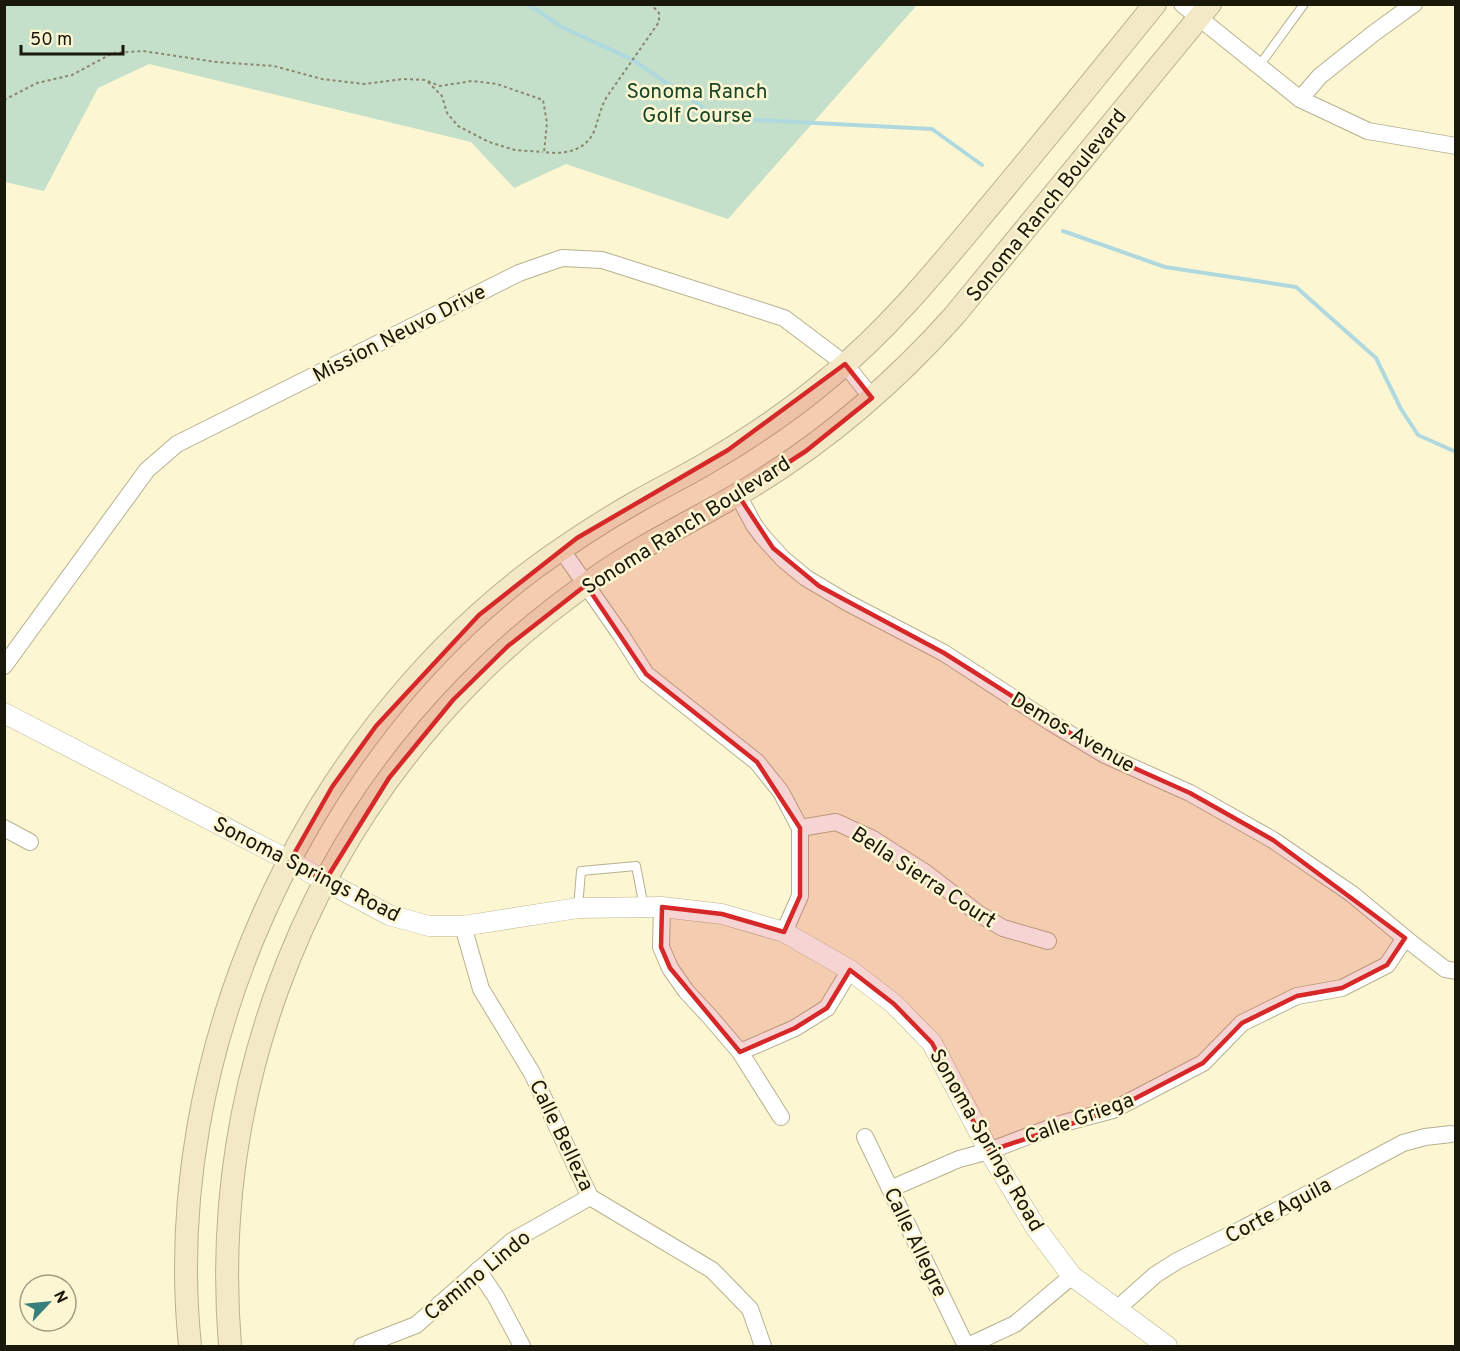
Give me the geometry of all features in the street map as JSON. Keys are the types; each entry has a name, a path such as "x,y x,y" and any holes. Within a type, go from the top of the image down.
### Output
{"main road":[{"name":"Sonoma Ranch Boulevard","path":"190,1347 187,1287 189,1212 194,1161 207,1088 226,1015 261,920 309,825 346,766 408,687 442,650 523,578 561,549 619,512 707,463 771,423 845,364 892,320 921,289 1155,4"},
{"name":"Sonoma Ranch Boulevard","path":"230,1347 227,1282 233,1173 244,1106 260,1042 278,984 297,938 325,881 347,842 404,758 471,682 508,646 548,613 653,541 738,495 806,451 872,398 949,322 1197,9"}],"street":[{"path":"1300,99 1320,76 1414,4"},
{"path":"1197,9 1259,66 1300,99 1368,131 1455,146"},
{"name":"Mission Neuvo Drive","path":"4,666 147,470 177,444 519,273 562,258 602,260 784,318 845,364 872,398"},
{"name":"Demos Avenue","path":"738,495 763,537 783,559 806,578 848,603 944,653 1105,755 1190,793 1273,840 1352,894 1446,969 1455,971"},
{"path":"561,549 646,674 757,762 781,792 800,828 800,896 784,932"},
{"name":"Sonoma Springs Road","path":"4,713 290,861 389,915 429,926 463,926 578,908 653,907 722,914 784,932 850,970 894,1004 932,1043 989,1151 1036,1228 1072,1276 1167,1347"},
{"name":"Bella Sierra Court","path":"800,828 836,822 873,840 926,873 979,914 1003,927 1048,941"},
{"path":"4,828 30,842"},
{"path":"653,907 661,947 670,968 686,991 740,1052 781,1117"},
{"name":"Calle Belleza","path":"463,926 481,989 532,1073 590,1197 712,1270 750,1309 763,1347"},
{"name":"Calle Griega","path":"890,1189 959,1159 989,1151 1060,1124 1113,1110 1203,1063 1242,1023 1297,996 1342,988 1387,965 1405,938"},
{"path":"740,1052 795,1028 827,1008 850,970"},
{"name":"Corte Aguila","path":"1117,1309 1155,1275 1176,1261 1244,1228 1403,1143 1425,1137 1451,1134"},
{"name":"Calle Allegre","path":"866,1137 967,1347"},
{"name":"Camino Lindo","path":"362,1347 416,1325 512,1241 590,1197"},
{"path":"478,1270 496,1297 522,1347"},
{"path":"967,1347 1015,1324 1072,1276"}],"lane":[{"path":"1259,66 1304,4"},
{"path":"578,908 581,871 636,866 653,907"}],"path":[{"path":"426,80 442,96 447,113 458,126 489,142 515,150 557,154 580,148 594,132 606,98 659,22 659,13 651,4"},
{"path":"4,100 37,84 72,75 113,53 142,51 216,62 274,66 322,79 364,84 404,79 426,80 440,86 472,81 497,84 543,100 548,123 544,152"}],"highlighted area":[{"path":"845,364 872,398 806,451 738,495 773,548 819,586 944,653 1105,755 1190,793 1273,840 1405,938 1387,965 1342,988 1297,996 1242,1023 1203,1063 1113,1110 989,1151 932,1043 894,1004 850,970 827,1008 795,1028 740,1052 670,968 661,947 662,907 722,914 784,932 800,896 800,828 757,762 646,674 586,585 508,646 453,700 389,778 325,881 290,861 332,787 376,726 479,615 577,538 728,450"}],"green space":[{"name":"Sonoma Ranch Golf Course","path":"5,4 917,5 728,219 566,164 514,188 471,142 149,64 98,88 44,191 5,182"}],"waterway":[{"path":"528,4 560,26 633,60 718,118 932,129 982,165"},
{"path":"1063,231 1165,267 1296,287 1376,358 1401,409 1418,435 1456,452"}]}
